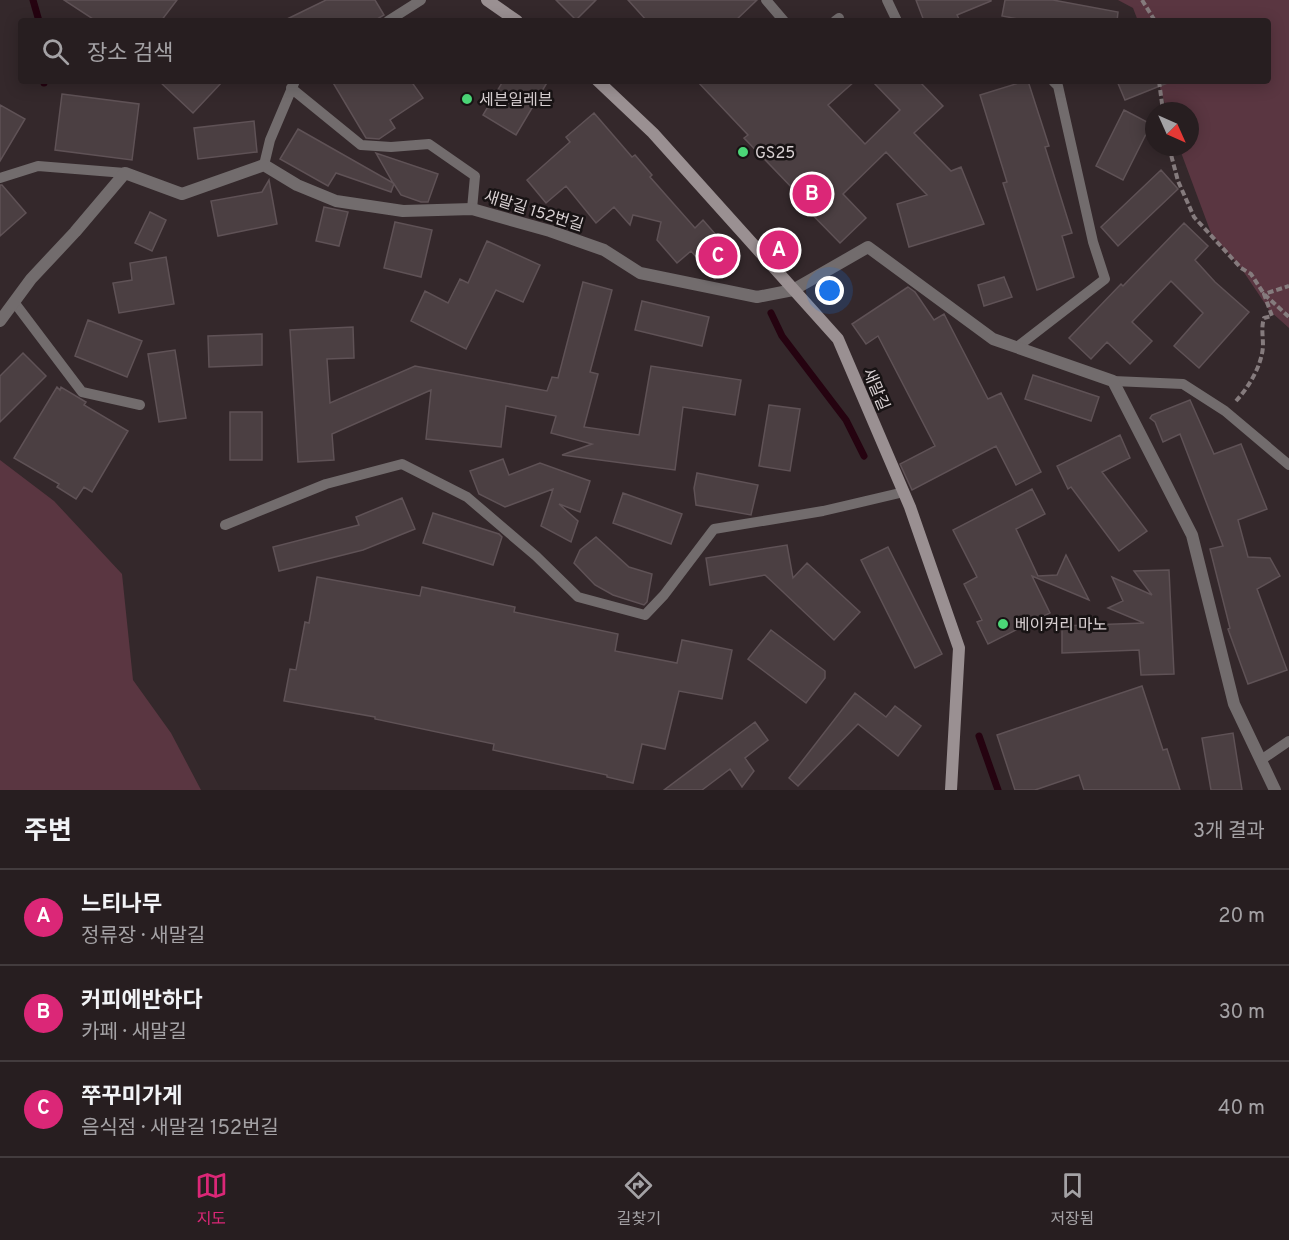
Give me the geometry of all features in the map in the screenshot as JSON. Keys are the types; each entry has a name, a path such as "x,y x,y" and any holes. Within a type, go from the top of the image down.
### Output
{"street":[{"path":"487,0 513,18"},
{"name":"새말길","path":"601,84 653,133 838,339 904,492 959,648 951,790"},
{"path":"0,321 125,173 182,194 264,165"},
{"name":"새말길 152번길","path":"264,165 297,185 336,201 403,210 472,209 550,231 604,250 640,273 757,297 793,290 868,247 993,339 1017,347"},
{"path":"1017,347 1113,381 1192,536 1234,704 1276,790"}],"lane":[{"path":"393,18 422,0"},
{"path":"766,0 781,18"},
{"path":"887,0 896,18"},
{"path":"264,165 270,140 293,84 361,145 391,147 429,144 475,176 472,209"},
{"path":"1017,347 1104,279 1093,242 1056,84"},
{"path":"0,178 38,166 125,173"},
{"path":"14,302 82,392 140,405"},
{"path":"1113,381 1183,384 1225,411 1289,465"},
{"path":"225,525 326,484 402,464 467,497 536,556 578,597 645,615 664,595 714,529 823,510 904,492"},
{"path":"1261,760 1289,741"}],"path":[{"path":"1142,0 1153,18"},
{"path":"1159,84 1161,102"},
{"path":"1171,156 1178,181 1194,217 1241,268 1251,274 1264,294 1272,316 1264,318 1261,328 1263,346 1258,366 1241,395 1225,411"},
{"path":"1264,294 1289,286"},
{"path":"1264,294 1289,316"}],"shaded area":[{"path":"1118,0 1289,0 1289,328 1270,311 1241,268 1211,233 1182,156 1199,156 1199,102 1164,102 1159,84 1271,84 1271,18 1137,18 1133,8"},
{"path":"0,460 54,501 122,574 133,680 171,733 201,790 0,790"}],"building":[{"path":"64,0 177,0 163,18 91,18"},
{"path":"326,0 375,0 384,15 379,18 289,18"},
{"path":"556,0 596,0 578,18 574,18"},
{"path":"628,0 757,0 738,18 644,18"},
{"path":"916,0 991,0 957,15 958,18 923,18"},
{"path":"1005,0 1053,0 1118,12 1117,18 1013,18 1002,16"},
{"path":"162,84 220,84 193,113"},
{"path":"334,84 413,84 423,98 390,120 395,128 379,139 366,138"},
{"path":"501,84 546,84 516,135 483,115"},
{"path":"700,84 852,84 828,105 865,144 900,110 875,84 922,84 943,106 914,133 951,171 961,167 984,224 909,247 897,204 927,195 886,152 843,194 866,218 840,243 794,196 797,193 744,138 748,135"},
{"path":"1015,84 1029,84 1049,146 1045,147 1072,233 1062,236 1074,277 1037,290 1003,183 1007,182 980,95"},
{"path":"1118,84 1165,84 1125,100"},
{"path":"62,94 139,104 132,160 55,150"},
{"path":"0,105 25,119 0,161"},
{"path":"1124,110 1145,121 1145,136 1123,180 1096,166"},
{"path":"594,113 632,157 635,155 652,175 650,177 695,228 703,220 737,259 715,279 691,251 677,263 657,240 661,222 633,215 630,225 614,207 596,223 566,186 546,203 527,180 570,142 566,137"},
{"path":"254,121 257,152 198,159 194,128"},
{"path":"298,129 393,183 376,153 438,174 428,202 401,195 394,184 391,192 336,173 328,186 280,159"},
{"path":"1161,170 1178,189 1118,246 1101,227"},
{"path":"269,180 277,224 218,236 211,201 262,192"},
{"path":"0,185 26,213 0,236"},
{"path":"324,207 348,212 339,246 316,241"},
{"path":"150,212 166,220 152,251 135,243"},
{"path":"395,222 432,230 421,277 384,268"},
{"path":"1184,223 1208,246 1195,260 1215,282 1249,312 1199,368 1174,346 1203,313 1171,281 1132,322 1152,341 1130,364 1107,342 1091,359 1069,338"},
{"path":"487,241 540,265 523,302 496,290 466,349 411,321 425,291 448,303 460,279 468,283"},
{"path":"166,257 174,304 119,313 113,283 132,280 130,263"},
{"path":"1004,277 1012,297 984,306 978,285"},
{"path":"583,282 612,290 590,372 598,374 584,427 639,435 651,366 741,380 735,415 683,407 675,470 562,455 592,444 551,433 556,416 506,406 501,447 426,439 431,390 332,434 334,460 298,462 290,330 353,327 354,358 327,359 330,403 415,366 547,391 552,377 558,378"},
{"path":"908,287 915,292 934,320 944,314 988,399 1001,393 1041,472 1016,485 996,446 912,490 900,464 935,446 878,336 866,344 852,324"},
{"path":"642,301 709,317 702,346 635,330"},
{"path":"88,320 142,341 127,377 75,356"},
{"path":"262,334 262,365 209,367 208,336"},
{"path":"175,350 186,418 159,422 148,354"},
{"path":"23,353 46,376 0,422 0,376"},
{"path":"1033,375 1099,397 1091,421 1025,399"},
{"path":"57,387 60,390 61,387 86,402 84,405 128,431 92,492 84,487 76,499 57,487 59,484 14,458"},
{"path":"1190,400 1214,454 1241,444 1267,509 1238,520 1248,557 1270,558 1280,576 1257,589 1287,670 1248,684 1228,629 1230,628 1210,549 1223,546 1180,434 1163,442 1155,422 1150,418 1152,415"},
{"path":"769,405 800,409 790,471 759,466"},
{"path":"230,412 262,412 262,460 230,460"},
{"path":"1120,435 1130,458 1102,472 1147,531 1119,551 1071,487 1068,489 1057,466"},
{"path":"503,459 509,475 540,463 590,481 580,512 559,504 578,521 571,542 541,526 553,489 505,507 479,494 470,471"},
{"path":"697,473 758,485 751,515 696,505 694,488"},
{"path":"1032,489 1045,514 1016,529 1038,576 1057,575 1066,555 1089,600 1032,576 1050,613 988,644 977,622 982,620 964,584 977,577 953,530"},
{"path":"623,493 682,514 671,544 613,523"},
{"path":"402,498 415,529 363,550 279,571 273,547 359,525 356,517"},
{"path":"433,513 499,534 502,537 493,565 423,543"},
{"path":"596,537 629,567 652,574 647,602 644,605 613,595 595,585 574,563 580,550"},
{"path":"787,545 793,578 807,563 860,612 834,640 765,575 710,585 706,558"},
{"path":"888,547 942,654 915,668 861,560"},
{"path":"1169,570 1174,674 1141,675 1139,650 1062,653 1062,626 1144,623 1108,608 1123,601 1112,577 1152,595 1134,571"},
{"path":"317,577 420,596 422,587 515,607 514,612 618,634 615,651 677,663 682,640 732,650 722,699 679,691 665,749 642,744 633,783 607,777 607,775 493,750 494,744 375,719 375,717 284,701 290,669 296,670 305,622 309,623"},
{"path":"771,630 825,671 825,678 806,703 748,659"},
{"path":"1142,686 1163,750 1167,749 1180,790 1084,790 1079,775 1035,790 1015,790 997,735"},
{"path":"855,693 886,717 895,706 921,726 898,756 858,724 798,786 789,778"},
{"path":"755,722 768,740 745,758 754,771 742,787 730,769 702,790 664,790"},
{"path":"1233,733 1242,790 1211,790 1202,738"}],"waterway":[{"path":"33,0 38,18"},
{"path":"771,313 782,336 846,420 864,456"},
{"path":"979,736 998,790"}],"place":[{"name":"세븐일레븐","path":"467,99"},
{"name":"GS25","path":"743,152"},
{"name":"커피에반하다","path":"812,194"},
{"name":"느티나무","path":"779,250"},
{"name":"쭈꾸미가게","path":"718,256"},
{"name":"베이커리 마노","path":"1003,624"}]}
